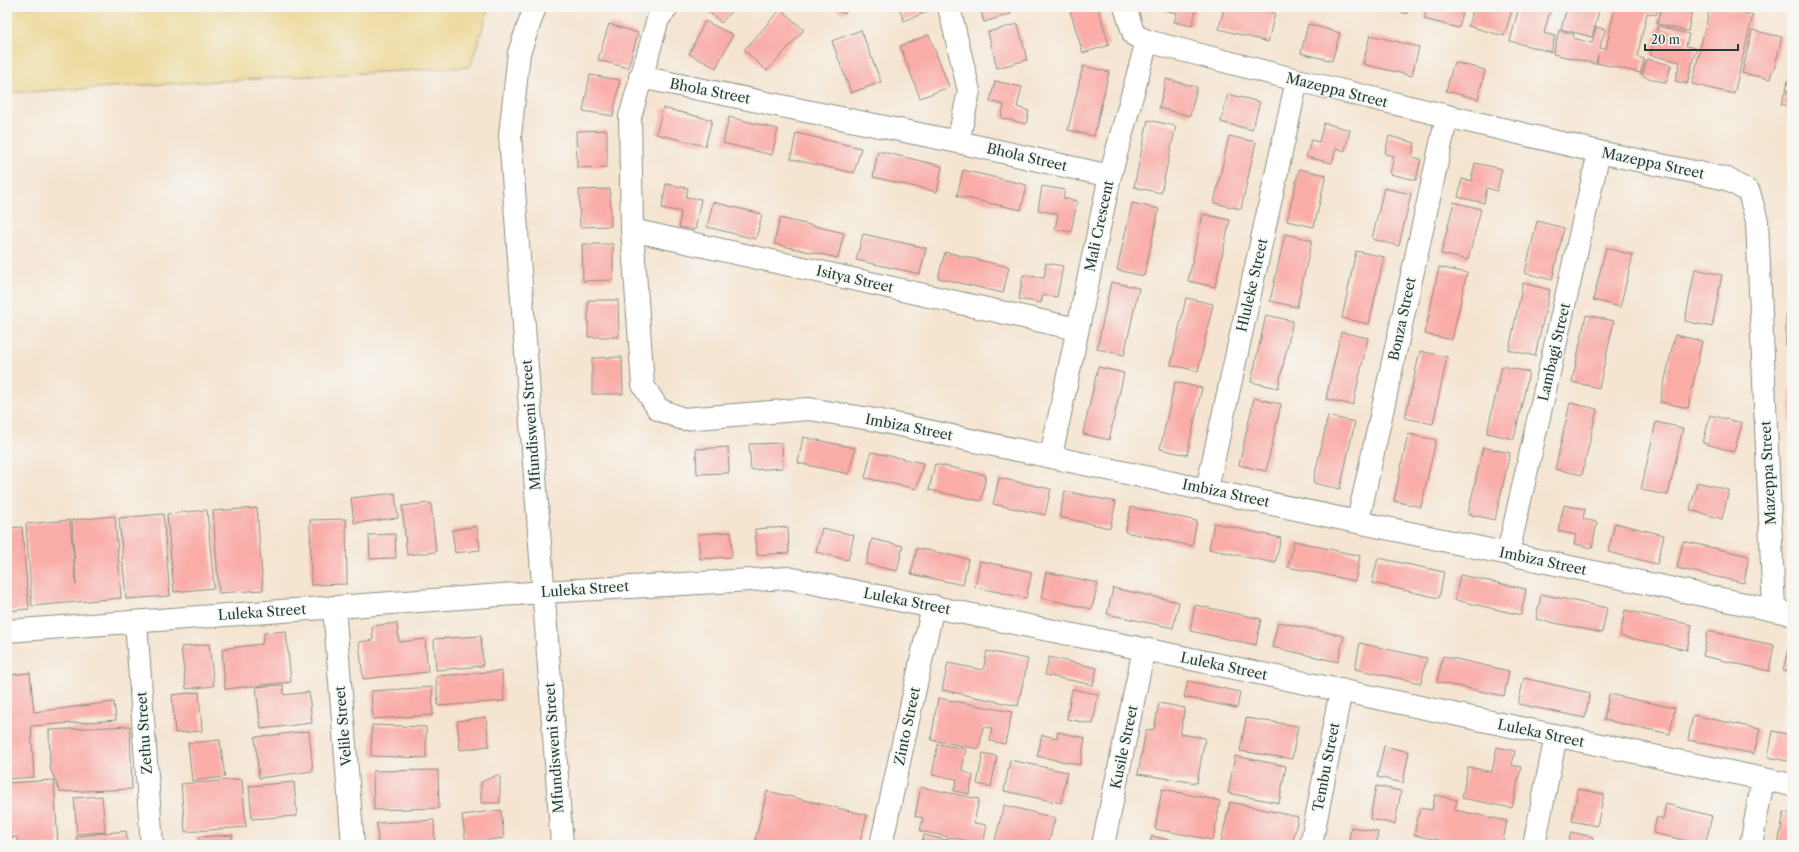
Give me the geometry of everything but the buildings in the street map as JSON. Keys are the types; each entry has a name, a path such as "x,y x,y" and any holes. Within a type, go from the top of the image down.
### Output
{"street":[{"name":"Mfundisweni Street","path":"535,7 519,53 510,135 562,845"},
{"path":"632,230 630,117 640,77 658,19 667,7"},
{"path":"949,7 969,91 958,142"},
{"path":"1125,7 1134,35 1147,41"},
{"name":"Mazeppa Street","path":"1147,41 1297,80 1599,152 1727,178 1749,192 1757,221 1783,612"},
{"name":"Mali Crescent","path":"1051,456 1110,176 1147,41"},
{"name":"Bhola Street","path":"640,77 958,142 1110,176"},
{"name":"Hluleke Street","path":"1207,489 1297,80"},
{"name":"Bonza Street","path":"1358,521 1447,116"},
{"name":"Lambagi Street","path":"1508,553 1599,152"},
{"name":"Isitya Street","path":"632,230 1077,329"},
{"name":"Imbiza Street","path":"632,230 643,385 658,409 683,419 809,409 876,420 1783,612"},
{"name":"Luleka Street","path":"7,631 543,592 788,578 1144,649 1792,785"},
{"name":"Zinto Street","path":"881,845 933,606"},
{"name":"Velile Street","path":"334,607 353,845"},
{"name":"Zethu Street","path":"136,622 152,845"},
{"name":"Kusile Street","path":"1103,845 1144,649"},
{"name":"Tembu Street","path":"1311,845 1340,690"},
{"path":"1534,845 1556,736"},
{"path":"1751,845 1763,779"}],"sand":[{"path":"7,7 489,7 470,67 7,93"}]}
